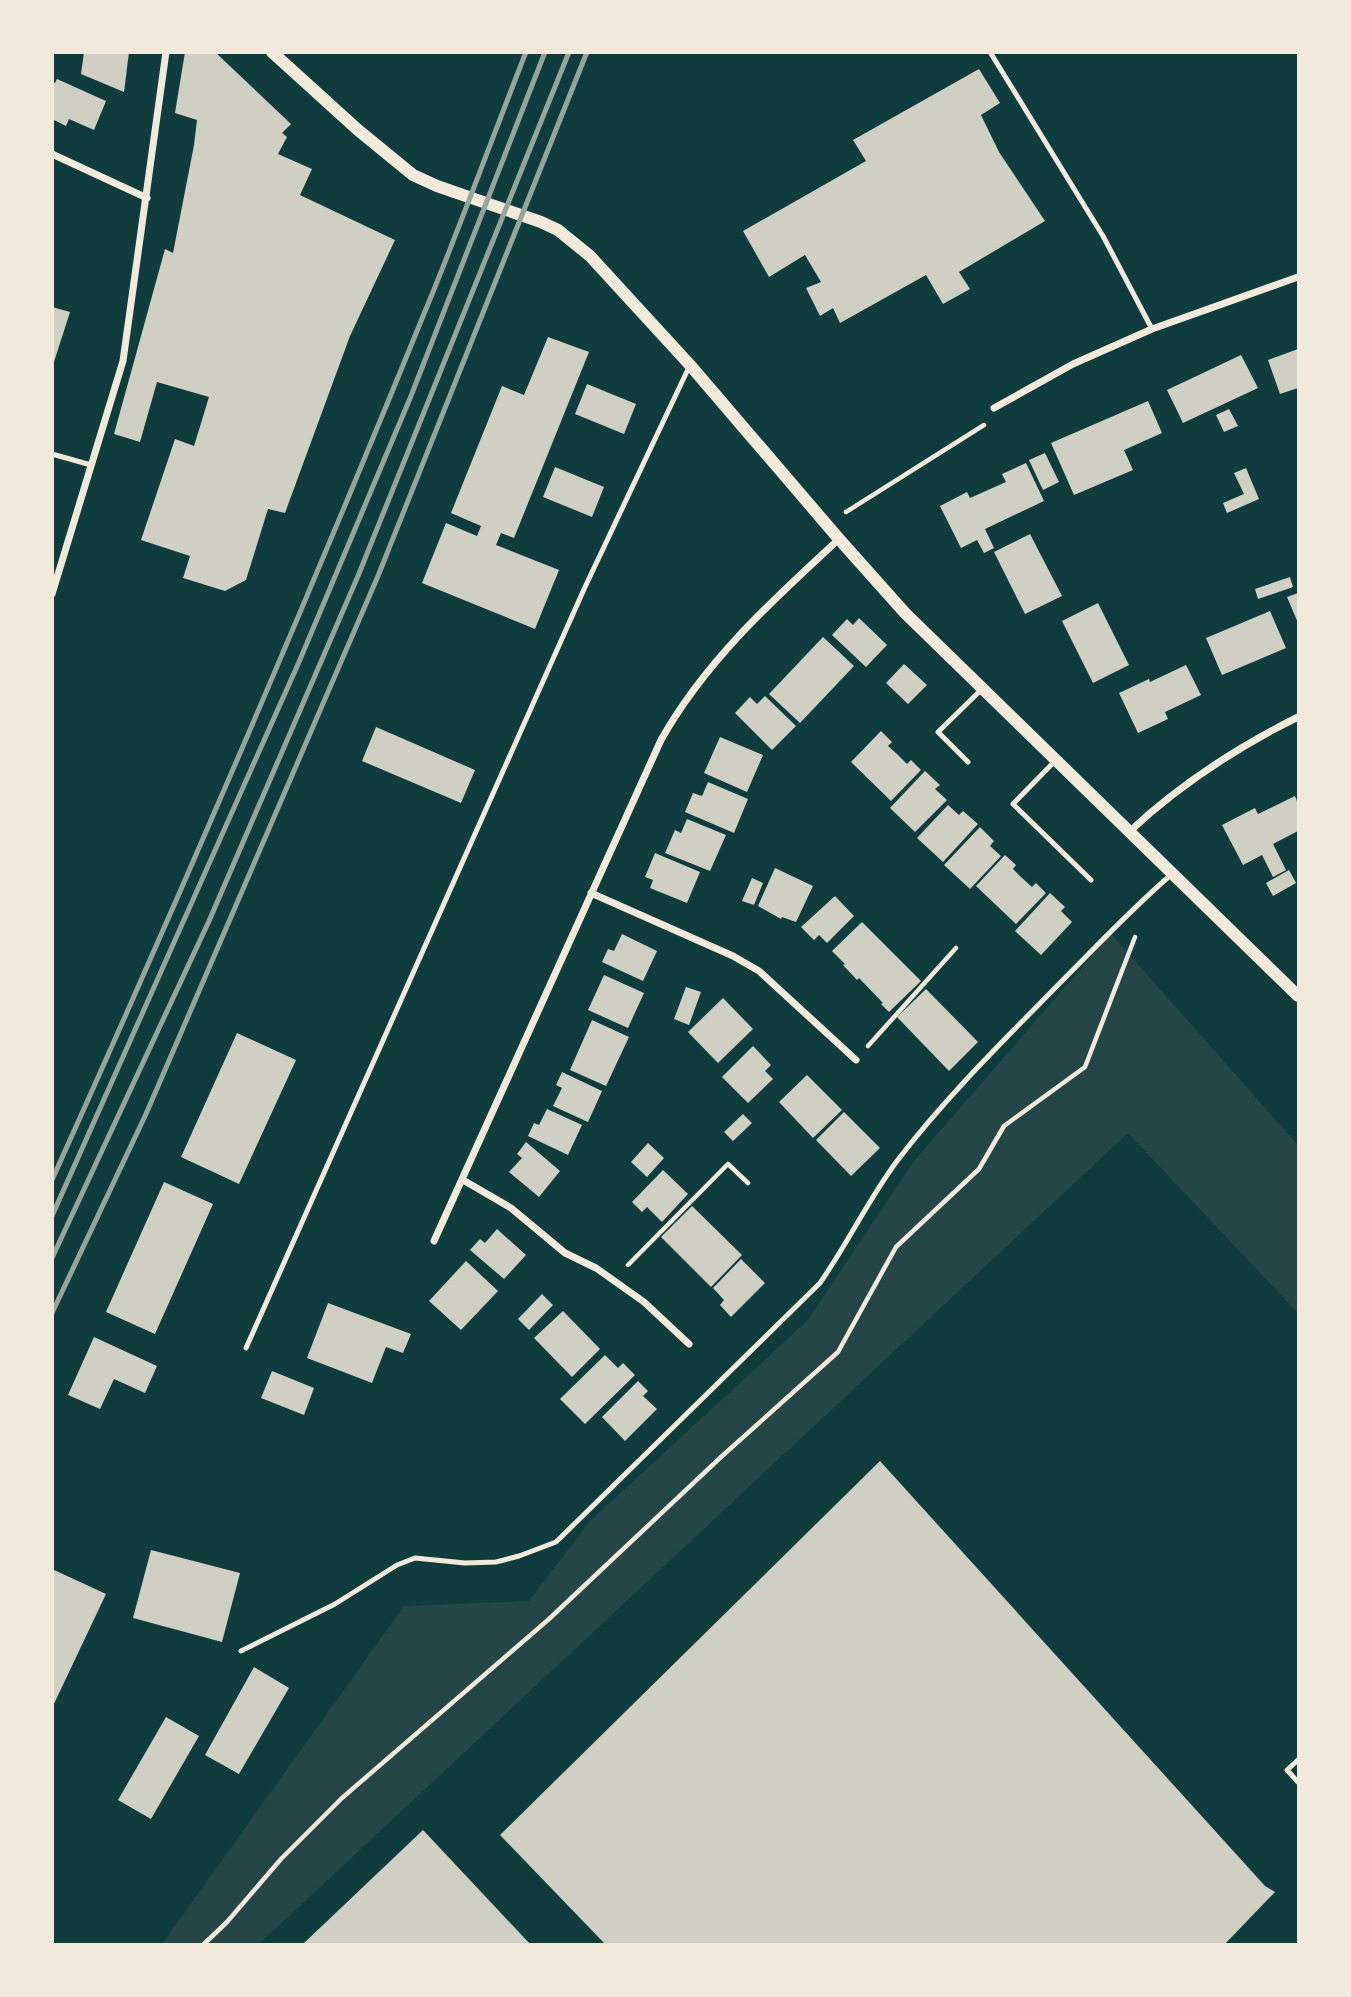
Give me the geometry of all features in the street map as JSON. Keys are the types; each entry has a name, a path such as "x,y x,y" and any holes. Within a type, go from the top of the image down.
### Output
{"street":[{"path":"52,594 123,361 166,52"},
{"path":"272,52 358,130 413,175 558,230 590,256 691,365 905,613 1298,996"},
{"path":"52,154 147,198"},
{"path":"994,408 1073,364 1152,329 1298,277"},
{"path":"434,1241 661,740 680,706 759,613 839,539"},
{"path":"1129,832 1157,806 1214,766 1268,732 1298,717"},
{"path":"591,893 733,956 759,971 856,1060"},
{"path":"463,1180 511,1209 565,1253 596,1268 644,1302 689,1344"}],"lane":[{"path":"990,52 1102,236 1152,329"},
{"path":"246,1348 585,587 691,365"},
{"path":"52,454 91,465"},
{"path":"968,762 938,732 982,689"},
{"path":"1055,761 1013,804 1091,880"},
{"path":"241,1651 335,1604 397,1565 415,1558 465,1563 496,1562 556,1542 820,1283 871,1197 930,1121 1014,1030 1172,874"},
{"path":"1298,1760 1287,1770 1298,1782"}],"path":[{"path":"826,524 993,420 994,408"},
{"path":"204,1944 227,1923 281,1859 342,1798 549,1619 720,1457 838,1352 896,1247 979,1169 1004,1126 1086,1067 1153,891"},
{"path":"856,1060 956,948"},
{"path":"613,1280 728,1164 748,1183"}],"shaded area":[{"path":"1111,934 1298,1145 1298,1313 1128,1133 259,1944 162,1944 404,1606 529,1601 590,1521 807,1321 914,1161"}],"building":[{"path":"84,52 129,52 124,92 81,74"},
{"path":"185,52 215,52 291,124 282,133 287,137 278,154 312,169 300,195 395,240 350,336 285,513 268,509 246,580 225,591 183,578 190,556 141,540 175,439 194,446 209,397 157,382 140,442 114,434 165,249 173,253 194,145 197,120 175,113"},
{"path":"979,69 1000,103 981,115 999,152 1045,221 959,272 970,289 943,304 926,275 840,323 833,308 820,316 806,288 821,282 805,255 769,277 743,231 866,161 853,140"},
{"path":"57,79 106,101 94,130 69,119 66,126 52,119 52,82 55,83"},
{"path":"52,307 70,312 53,365 52,365"},
{"path":"548,337 589,352 514,538 501,533 496,545 559,570 535,629 422,583 446,523 477,536 481,526 451,513 502,386 524,395"},
{"path":"1298,349 1298,388 1280,394 1268,360"},
{"path":"1241,355 1258,388 1183,423 1167,390"},
{"path":"587,384 636,404 624,434 575,414"},
{"path":"1148,401 1162,433 1124,450 1133,470 1074,495 1051,443"},
{"path":"1229,409 1238,426 1224,432 1216,415"},
{"path":"1045,453 1059,482 1043,490 1029,460"},
{"path":"1026,463 1044,501 985,529 994,548 984,553 977,540 961,548 940,506 967,492 970,498 1006,482 1002,474"},
{"path":"555,467 604,487 592,517 543,497"},
{"path":"1246,468 1259,499 1227,513 1223,503 1244,494 1234,473"},
{"path":"1030,534 1062,596 1025,614 994,552"},
{"path":"1290,577 1293,587 1258,599 1255,589"},
{"path":"1298,593 1298,623 1287,597"},
{"path":"1098,603 1129,665 1093,683 1062,621"},
{"path":"1270,611 1286,648 1222,675 1206,638"},
{"path":"859,618 887,645 866,667 832,635 847,619 853,625"},
{"path":"823,637 854,666 800,723 769,694"},
{"path":"904,664 927,685 908,704 886,683"},
{"path":"1186,665 1201,695 1165,712 1168,719 1138,733 1119,693"},
{"path":"765,696 796,726 772,750 735,713 750,697 757,704"},
{"path":"376,727 475,770 461,803 362,761"},
{"path":"881,731 892,742 888,746 907,764 911,760 921,770 891,801 851,762"},
{"path":"720,737 763,755 747,792 704,773"},
{"path":"925,771 940,785 935,789 947,800 915,832 890,808"},
{"path":"708,782 748,799 734,833 685,812 693,793 702,796"},
{"path":"1295,796 1298,804 1298,831 1273,844 1286,870 1273,877 1262,855 1243,865 1222,825 1255,808 1258,814"},
{"path":"948,805 959,815 963,811 978,824 943,862 917,838"},
{"path":"687,819 726,835 710,871 665,853 675,830 681,833"},
{"path":"980,827 994,841 990,846 1001,856 970,889 944,865"},
{"path":"655,853 700,872 687,903 650,888 653,880 645,877"},
{"path":"1005,855 1016,865 1013,869 1021,877 1032,887 1036,883 1046,893 1016,924 976,886"},
{"path":"775,868 813,886 796,922 782,917 781,919 758,906"},
{"path":"1289,870 1296,883 1273,896 1266,883"},
{"path":"752,878 763,883 754,905 742,901"},
{"path":"1050,893 1065,907 1061,911 1072,922 1041,955 1015,931"},
{"path":"835,896 854,916 827,943 819,935 814,940 801,927"},
{"path":"862,922 921,981 889,1012 832,951"},
{"path":"622,934 657,951 643,981 602,962 608,949 614,951"},
{"path":"604,975 644,993 628,1028 588,1010"},
{"path":"686,987 701,992 689,1025 674,1019"},
{"path":"926,989 978,1042 949,1071 897,1017"},
{"path":"723,998 753,1029 718,1063 688,1032"},
{"path":"592,1020 629,1037 606,1086 570,1070"},
{"path":"237,1033 296,1060 239,1184 181,1157"},
{"path":"753,1046 771,1065 765,1071 773,1079 748,1103 722,1077"},
{"path":"562,1072 602,1091 588,1122 553,1106 562,1088 556,1085"},
{"path":"807,1075 842,1110 813,1138 779,1102"},
{"path":"547,1109 582,1125 568,1155 528,1136 534,1123 539,1125"},
{"path":"844,1112 880,1148 851,1176 816,1140"},
{"path":"743,1114 752,1123 733,1141 724,1132"},
{"path":"526,1142 560,1171 539,1197 509,1172 522,1158 517,1154"},
{"path":"648,1143 664,1158 647,1177 631,1162"},
{"path":"663,1170 688,1194 662,1222 647,1207 642,1212 632,1202"},
{"path":"164,1182 213,1204 155,1334 106,1312"},
{"path":"692,1206 742,1255 711,1287 661,1237"},
{"path":"497,1229 526,1255 504,1279 470,1250 480,1239 485,1243"},
{"path":"741,1259 765,1283 731,1317 720,1305 724,1300 713,1288"},
{"path":"466,1261 498,1291 461,1330 429,1301"},
{"path":"542,1294 553,1305 529,1330 518,1319"},
{"path":"328,1303 411,1334 403,1353 386,1347 372,1383 307,1358"},
{"path":"563,1311 600,1349 572,1377 534,1338"},
{"path":"94,1337 157,1366 145,1393 114,1379 100,1409 68,1395"},
{"path":"605,1355 618,1368 623,1363 635,1375 585,1424 560,1399"},
{"path":"272,1371 314,1388 304,1415 261,1398"},
{"path":"638,1381 648,1391 643,1396 657,1409 625,1441 602,1417"},
{"path":"880,1461 1265,1886 1275,1892 1225,1944 605,1944 500,1835"},
{"path":"151,1550 240,1573 222,1642 133,1618"},
{"path":"52,1569 106,1594 52,1708"},
{"path":"254,1667 289,1688 239,1774 205,1755"},
{"path":"166,1717 199,1736 151,1819 118,1800"},
{"path":"423,1830 530,1944 303,1944"}],"railway":[{"path":"52,1180 295,624 435,287 526,52"},
{"path":"52,1216 299,662 411,396 545,52"},
{"path":"52,1258 209,921 358,576 569,52"},
{"path":"52,1313 146,1114 378,576 587,52"}]}
